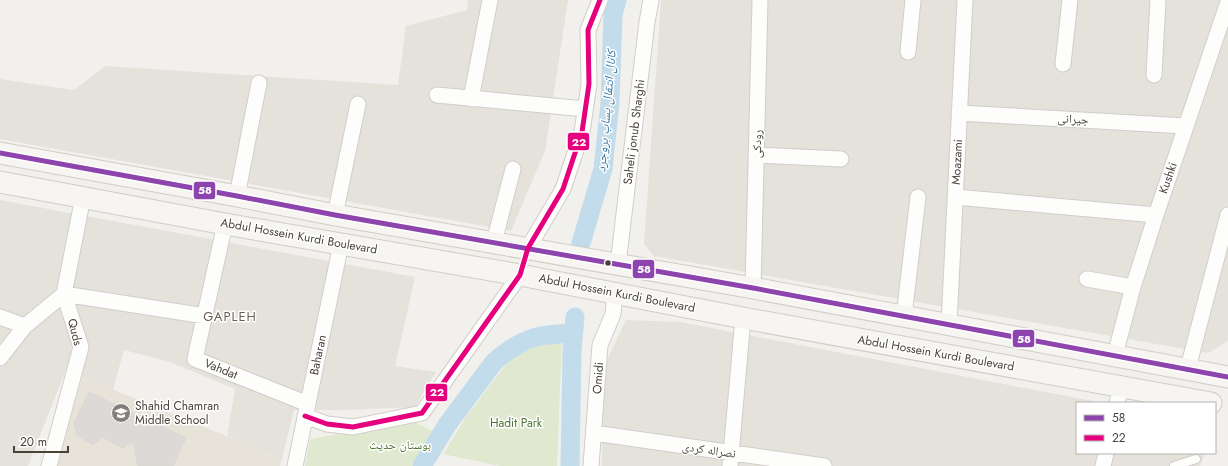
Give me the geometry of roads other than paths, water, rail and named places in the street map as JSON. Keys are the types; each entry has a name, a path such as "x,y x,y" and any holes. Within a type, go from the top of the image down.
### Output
{"main road":[{"path":"0,154 335,215 753,288 1188,368 1228,377"},
{"name":"Abdul Hossein Kurdi Boulevard","path":"0,182 225,224 520,274 1119,395 1182,398 1205,402"},
{"path":"520,274 528,248"},
{"path":"615,293 618,264"},
{"path":"1182,398 1189,393 1193,387 1194,379 1192,372 1188,368"},
{"path":"1216,404 1228,406"}],"street":[{"path":"471,99 490,0"},
{"path":"528,248 563,189 582,132 589,84 588,30 600,0"},
{"name":"Saheli jonub Sharghi","path":"618,264 647,22 651,0"},
{"name":"رودکی","path":"753,288 760,0"},
{"path":"908,52 913,0"},
{"name":"Moazami","path":"949,324 965,0"},
{"path":"1064,64 1070,0"},
{"path":"1154,75 1158,0"},
{"name":"Kushki","path":"1115,355 1133,287 1186,126 1223,35 1228,2"},
{"path":"237,196 258,83"},
{"path":"437,95 585,109"},
{"path":"335,215 358,104"},
{"name":"جیرانی","path":"959,113 1186,126"},
{"path":"756,155 840,159"},
{"path":"494,242 514,169"},
{"name":"Quds","path":"49,466 81,347 64,294 83,197"},
{"path":"904,316 918,197"},
{"path":"955,197 1156,215"},
{"path":"1188,368 1228,215"},
{"name":"Vahdat","path":"225,224 195,359 306,410"},
{"name":"Baharan","path":"295,466 341,244"},
{"path":"306,410 327,424 354,427 422,413 520,274"},
{"path":"1087,279 1133,287"},
{"name":"Omidi","path":"591,466 600,345 613,314 615,293"},
{"path":"0,358 25,326 64,294 205,316"},
{"path":"0,317 25,326"},
{"path":"730,459 743,318"},
{"name":"نصراله کردی","path":"594,434 730,459 824,466"},
{"path":"1103,466 1106,454"}],"lane":[{"path":"1174,466 1196,459"}],"waterway":[{"name":"کانال انتقال پساب بروجرد","path":"581,243 603,169 610,103 613,15 617,0"},
{"name":"کانال انتقال پساب بروجرد","path":"570,466 572,351 575,317"},
{"name":"کانال انتقال پساب بروجرد","path":"422,466 447,425 494,362 510,350 528,340 545,335 573,333"}],"place":[{"name":"Shahid Chamran Middle School","path":"121,413"}],"district":[{"name":"GAPLEH","path":"230,316"}],"park label":[{"name":"Hadit Park","path":"516,423"},
{"name":"بوستان حدیث","path":"400,445"}]}
